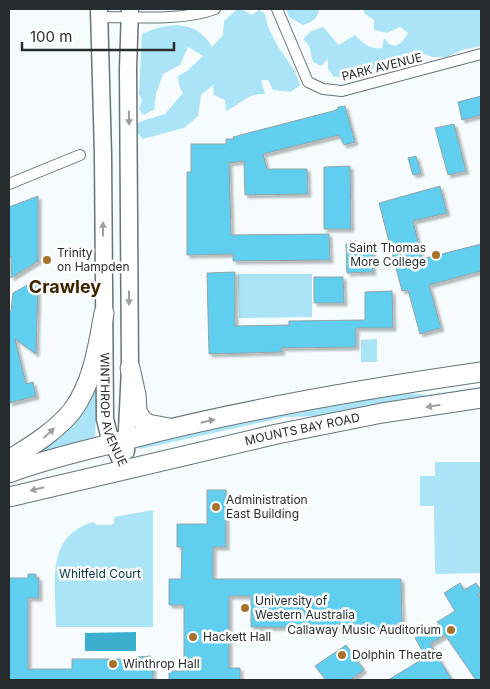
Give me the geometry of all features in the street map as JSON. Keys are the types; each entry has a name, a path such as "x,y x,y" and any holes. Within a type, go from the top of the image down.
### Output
{"highway":[{"path":"9,460 47,435 72,410 88,381 98,347 104,313"},
{"path":"130,368 136,395 137,411 142,420 148,424 174,428"},
{"path":"9,473 59,456 174,428 268,408 481,372"},
{"name":"MOUNTS BAY ROAD","path":"9,497 277,434 382,413 481,398"}],"main road":[{"name":"WINTHROP AVENUE","path":"100,13 105,418 109,435 120,442"},
{"name":"WINTHROP AVENUE","path":"124,469 120,442 130,368 128,69 130,13"}],"street":[{"path":"100,13 186,16 202,14 215,9"},
{"name":"PARK AVENUE","path":"277,9 308,82 323,89 342,91 481,54"},
{"path":"9,184 80,155"}],"green space":[{"path":"286,9 319,9 314,20 303,25 289,17"},
{"path":"363,9 481,9 481,46 462,50 447,57 432,57 414,50 405,58 387,58 370,70 348,76 334,77 328,69 328,59 321,66 313,62 309,46 303,39 311,31 323,27 339,45 355,35 361,41 374,48 382,48 384,38 389,44 395,46 402,42 408,33 400,27 387,33 374,30 374,20 365,14"},
{"path":"236,10 243,10 252,15 259,10 265,14 268,27 277,45 295,71 300,85 291,92 273,90 268,80 261,80 265,94 249,97 226,111 225,100 214,95 213,85 201,95 198,116 184,128 143,139 134,130 139,122 165,114 183,93 179,85 178,76 187,71 203,56 188,47 180,65 163,74 156,94 154,110 143,115 139,109 142,100 139,94 142,34 171,25 190,27 206,38 212,47 223,35 224,21"},
{"path":"238,274 312,274 312,317 239,318"},
{"path":"377,339 377,362 361,362 361,340"},
{"path":"99,359 95,437 33,455"},
{"path":"481,387 481,391 324,416 286,417 140,449 138,444 181,433 391,391 427,395"},
{"path":"435,462 481,462 481,573 435,574 434,506 420,506 420,476 435,476"},
{"name":"Whitfeld Court","path":"153,510 153,627 56,627 56,565 60,551 67,539 77,529 93,522 97,525 111,525 114,523 114,517"}],"shaded area":[{"path":"136,632 136,651 85,651 85,633"}],"building":[{"path":"481,96 481,115 462,120 458,102"},
{"path":"345,106 355,142 344,145 339,135 263,154 267,169 307,169 308,194 245,195 244,161 229,163 231,235 329,234 330,260 233,261 233,254 187,255 187,172 191,172 191,144 226,144 226,139 234,139 233,137 333,111 338,109 338,107"},
{"path":"454,124 466,171 448,175 435,128"},
{"path":"416,156 421,173 413,175 408,158"},
{"path":"350,166 351,229 324,229 324,167"},
{"path":"440,186 447,213 413,221 422,259 481,244 481,271 429,285 441,328 420,334 408,290 402,291 379,203"},
{"path":"38,196 38,261 11,278 9,207"},
{"path":"372,243 373,272 347,273 346,244"},
{"path":"235,272 235,326 289,325 289,321 365,320 365,292 392,291 393,328 356,328 356,347 281,348 282,352 209,354 207,273"},
{"path":"314,277 343,277 344,303 314,303"},
{"path":"38,279 36,354 15,339 26,384 33,382 36,396 9,403 9,311 11,311 13,293"},
{"path":"207,490 226,490 226,547 213,547 213,579 401,579 402,623 398,623 398,629 251,627 251,596 229,596 229,668 240,668 240,680 169,680 169,671 184,671 184,605 169,605 169,579 181,579 182,547 177,547 177,524 207,524"},
{"path":"28,574 36,574 36,578 39,578 39,598 28,598 28,669 72,669 72,659 136,659 136,657 151,656 151,659 153,659 153,680 9,680 9,578 28,578"},
{"path":"460,583 464,590 476,583 481,591 478,595 481,600 481,680 476,680 445,635 430,644 452,680 388,680 426,657 415,638 439,624 437,622 455,611 444,593"},
{"name":"Dolphin Theatre","path":"346,645 364,670 350,680 326,680 315,666"}],"place":[{"name":"Saint Thomas More College","path":"436,255"},
{"name":"Trinity on Hampden","path":"47,260"},
{"name":"Administration East Building","path":"216,507"},
{"name":"University of Western Australia","path":"245,608"},
{"name":"Callaway Music Auditorium","path":"451,630"},
{"name":"Hackett Hall","path":"193,637"},
{"name":"Dolphin Theatre","path":"342,655"},
{"name":"Winthrop Hall","path":"113,664"}],"district":[{"name":"Crawley","path":"65,287"}]}
